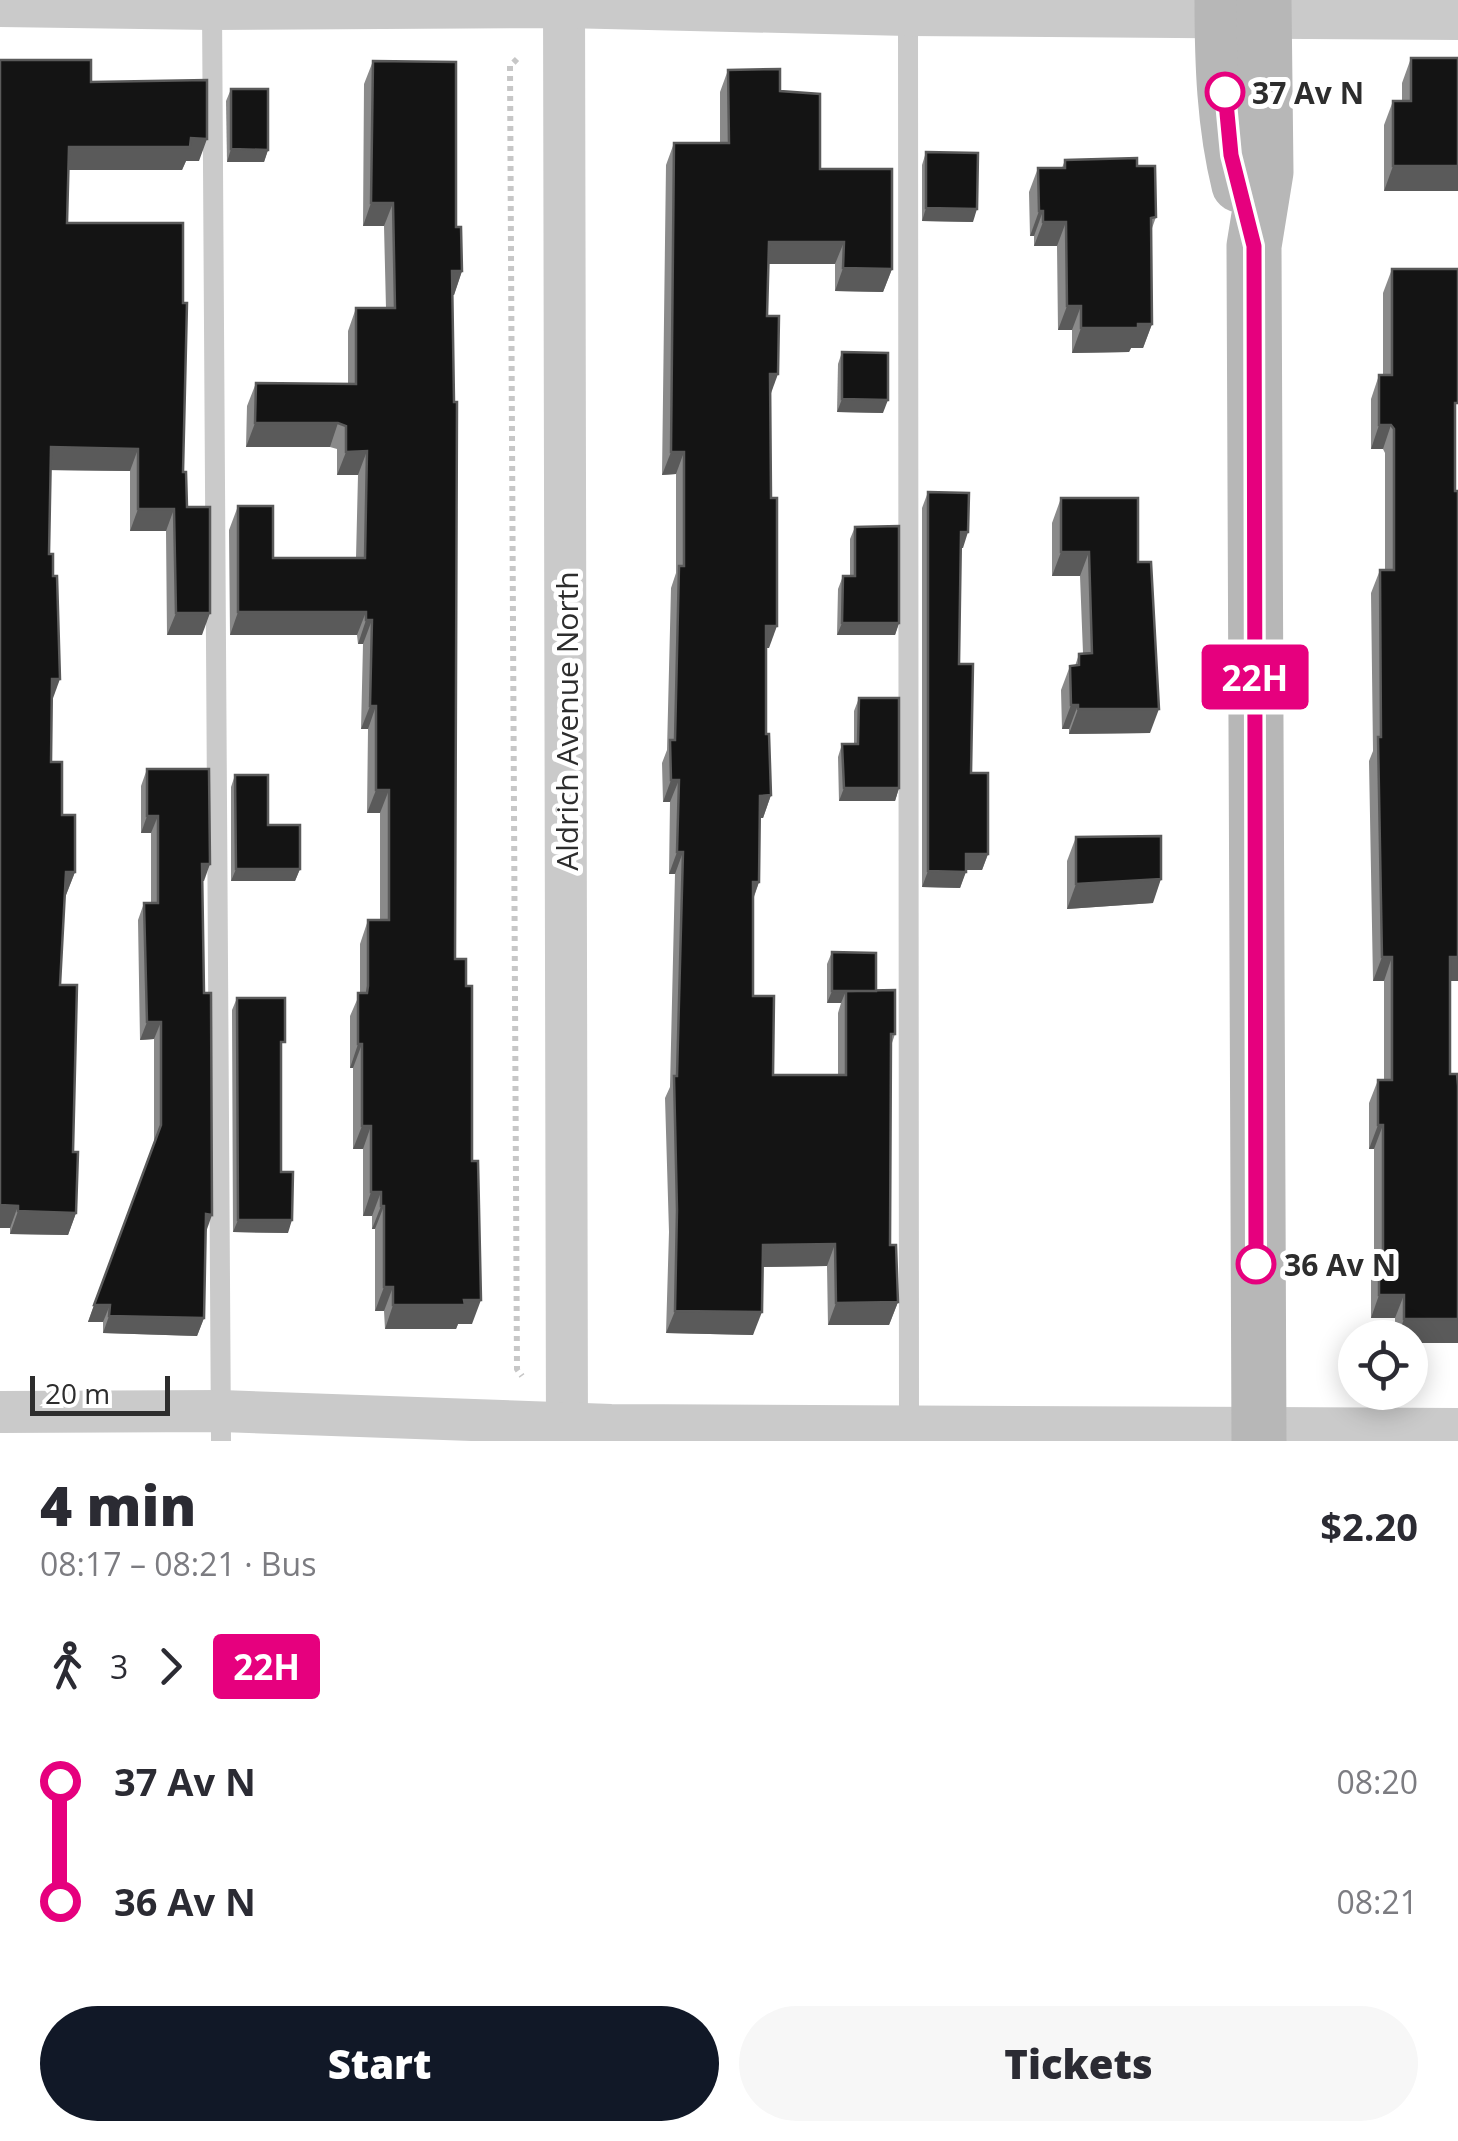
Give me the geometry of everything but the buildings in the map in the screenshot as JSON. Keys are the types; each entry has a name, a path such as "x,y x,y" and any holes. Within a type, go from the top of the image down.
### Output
{"street":[{"path":"0,6 564,4 1243,9 1458,18"},
{"name":"Aldrich Avenue North","path":"564,4 567,1432"},
{"path":"1243,9 1231,155 1254,246 1258,1434"},
{"path":"0,1412 221,1426 567,1432 1258,1434 1458,1429"}],"lane":[{"path":"212,4 221,1426"},
{"path":"908,8 909,1434"}],"path":[{"path":"517,59 510,66 510,244 517,1369 525,1381"}],"bus line":[{"name":"22H","path":"1225,92 1231,155 1254,246 1256,1264"}],"place":[{"name":"37 Av N","path":"1225,92"},
{"name":"36 Av N","path":"1256,1264"}]}
